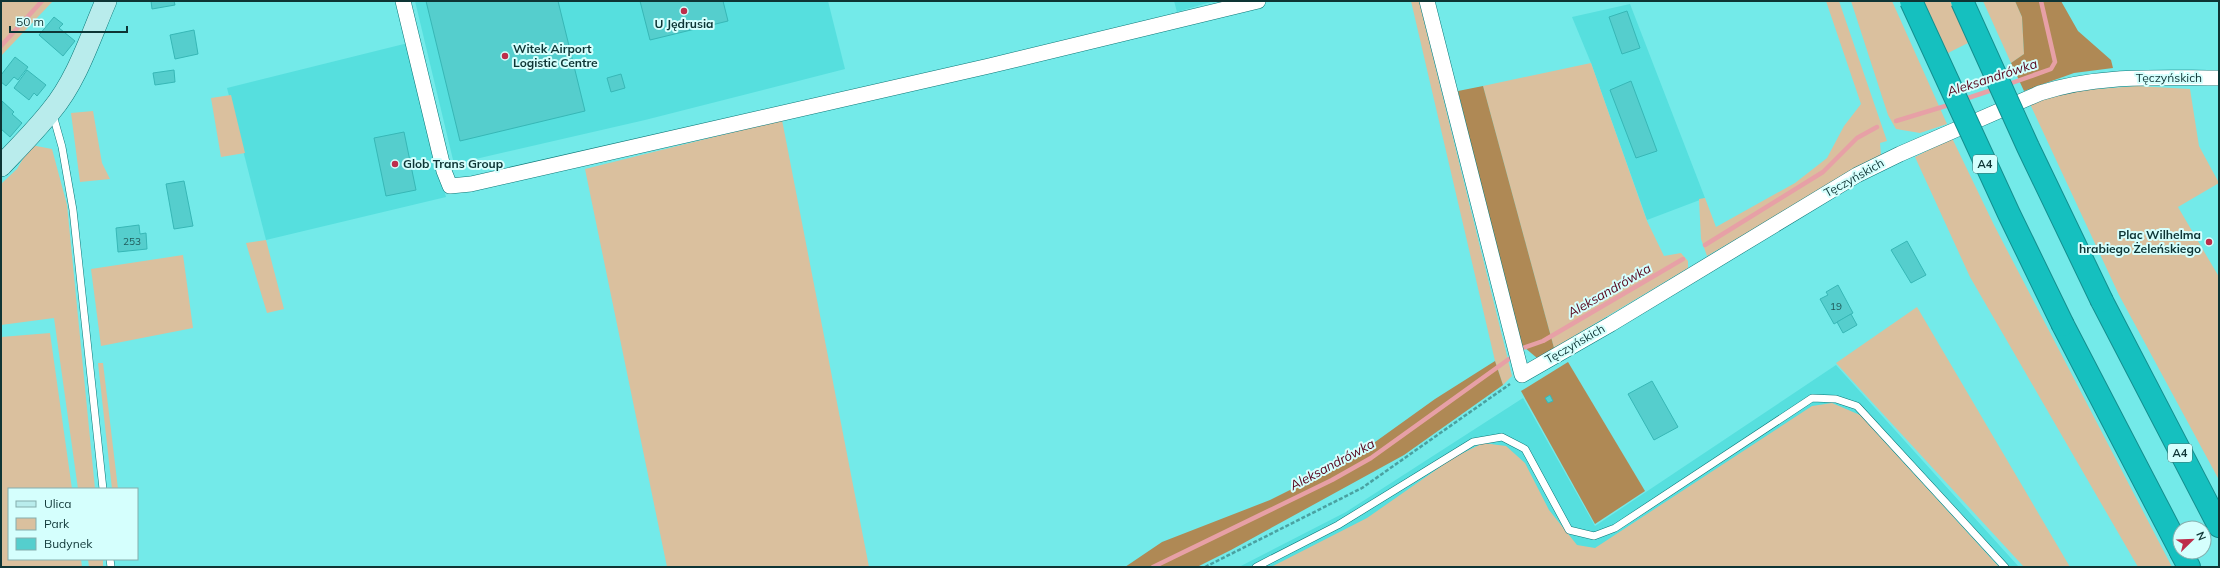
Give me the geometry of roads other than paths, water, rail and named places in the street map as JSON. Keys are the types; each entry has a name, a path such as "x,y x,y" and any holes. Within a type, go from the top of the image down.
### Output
{"highway":[{"name":"A4","path":"1911,1 2002,200 2063,325 2172,536"},
{"name":"A4","path":"1962,1 2028,147 2102,301 2219,526"}],"street":[{"path":"1,166 52,111 64,93 84,54 106,1"},
{"path":"403,1 444,171 450,186 471,184 757,119 1258,1"},
{"name":"Tęczyńskich","path":"1427,1 1522,375 1631,312 1857,175 1900,154 2040,93 2063,86 2092,80 2219,78"}],"lane":[{"path":"52,111 62,147 73,210 103,488"},
{"path":"1256,567 1338,525 1473,442 1502,437 1525,449 1569,530 1594,536 1615,528 1812,398 1836,399 1857,406 2005,567"}],"waterway":[{"path":"1,46 42,1"},
{"name":"Aleksandrówka","path":"2006,85 2051,69 2055,62 2041,1"},
{"name":"Aleksandrówka","path":"1962,100 1995,89"},
{"name":"Aleksandrówka","path":"1896,121 1952,104"},
{"name":"Aleksandrówka","path":"1705,245 1823,172 1857,138 1877,127"},
{"name":"Aleksandrówka","path":"1523,348 1543,341 1683,259"},
{"name":"Aleksandrówka","path":"1153,567 1332,480 1371,458 1509,359"}],"place":[{"name":"U Jędrusia","path":"684,11"},
{"name":"Witek Airport Logistic Centre","path":"505,56"},
{"name":"Glob Trans Group","path":"395,164"},
{"name":"Plac Wilhelma hrabiego Żeleńskiego","path":"2209,242"}]}
